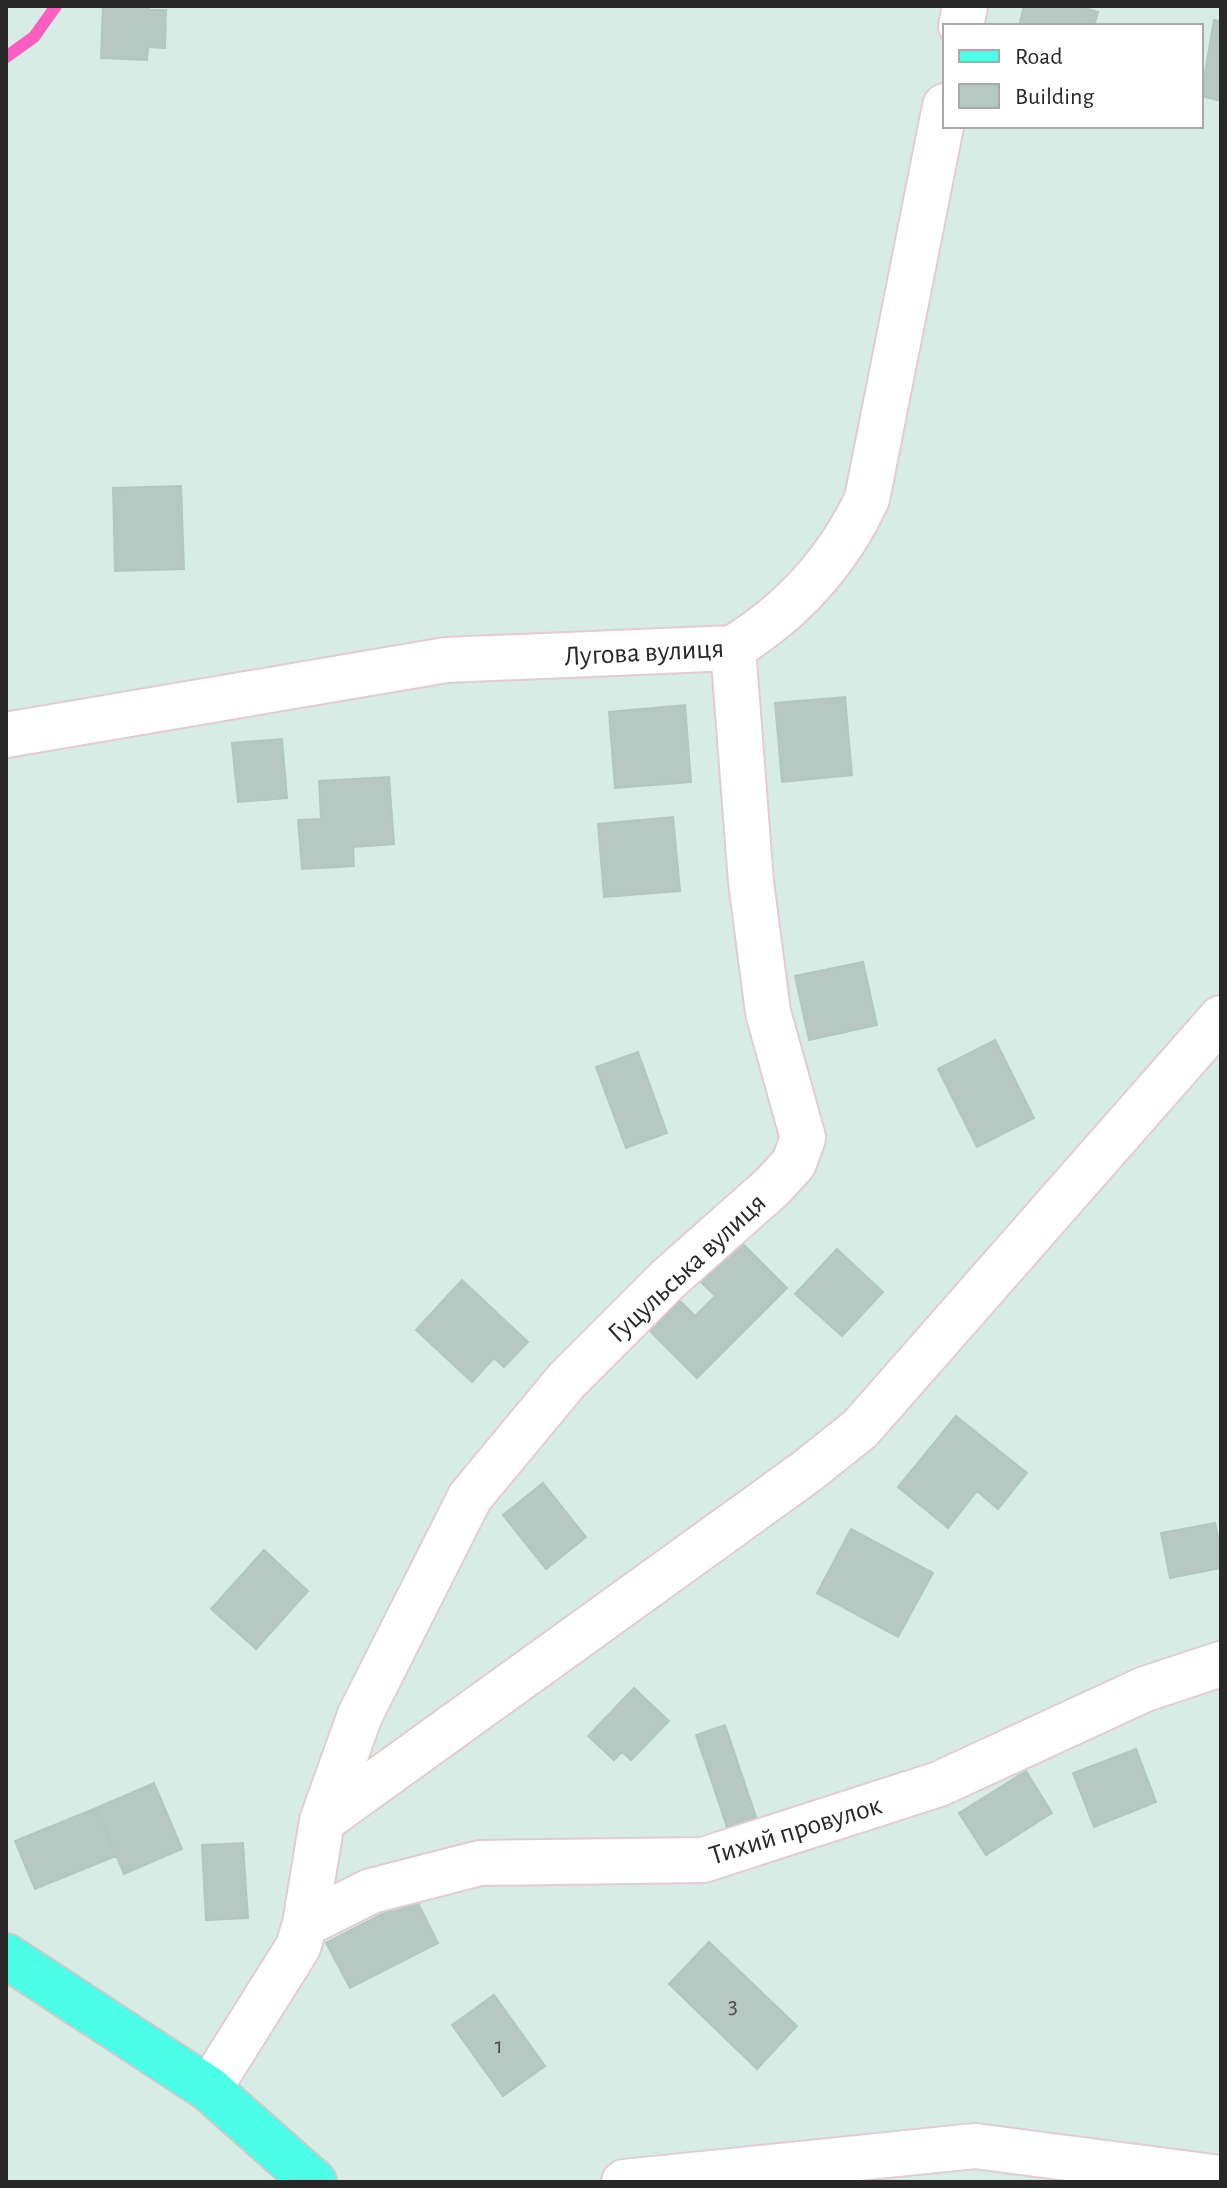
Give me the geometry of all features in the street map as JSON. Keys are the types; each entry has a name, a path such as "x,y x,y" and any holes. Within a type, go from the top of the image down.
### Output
{"main road":[{"path":"6,1956 209,2089 314,2182"}],"street":[{"name":"Лугова вулиця","path":"6,735 446,660 733,648 793,604 850,534 867,499 943,116"},
{"name":"Гуцульська вулиця","path":"209,2089 298,1947 305,1924 322,1821 360,1715 470,1497 567,1380 667,1280 773,1186 794,1163 803,1138 768,1012 751,882 733,648"},
{"path":"322,1821 806,1472 860,1429 1221,1018"},
{"name":"Тихий провулок","path":"305,1924 371,1891 480,1863 703,1860 939,1784 1145,1689 1221,1664"},
{"path":"624,2182 975,2146 1221,2178"}],"building":[{"path":"103,6 149,6 149,10 166,10 165,48 148,47 147,60 101,58"},
{"path":"1024,6 1077,6 1098,12 1095,24 1020,24"},
{"path":"1214,20 1221,21 1221,101 1203,96"},
{"path":"181,486 184,569 115,571 113,488"},
{"path":"845,697 852,775 782,782 775,703"},
{"path":"685,705 691,782 615,788 609,712"},
{"path":"282,739 287,798 238,802 232,743"},
{"path":"389,777 394,844 353,847 354,866 302,869 298,820 321,819 319,781"},
{"path":"673,817 680,891 604,897 598,824"},
{"path":"863,962 877,1025 809,1040 795,976"},
{"path":"995,1040 1034,1118 977,1147 938,1069"},
{"path":"638,1052 667,1133 626,1148 596,1067"},
{"path":"740,1241 787,1288 697,1378 650,1331 680,1301 695,1316 715,1296 700,1281"},
{"path":"837,1249 883,1292 842,1336 795,1294"},
{"path":"462,1280 528,1342 504,1367 494,1358 472,1382 416,1330"},
{"path":"956,1416 1027,1473 998,1509 977,1491 948,1528 898,1487"},
{"path":"543,1483 586,1537 546,1569 503,1515"},
{"path":"1215,1523 1221,1568 1170,1578 1161,1533"},
{"path":"851,1529 933,1573 898,1637 817,1593"},
{"path":"264,1550 308,1591 256,1649 211,1609"},
{"path":"634,1688 669,1721 631,1760 622,1752 614,1760 588,1736"},
{"path":"725,1725 758,1823 729,1833 696,1735"},
{"path":"1136,1749 1156,1802 1094,1827 1073,1773"},
{"path":"1026,1771 1052,1813 986,1855 959,1813"},
{"path":"154,1783 182,1849 124,1874 96,1808"},
{"path":"96,1808 116,1856 35,1889 15,1841"},
{"path":"243,1843 248,1918 206,1920 202,1845"},
{"path":"415,1897 438,1943 350,1988 326,1943"},
{"path":"709,1942 797,2026 757,2069 669,1984"},
{"path":"494,1995 545,2066 503,2096 452,2025"}],"waterway":[{"path":"6,57 34,37 56,6"}]}
